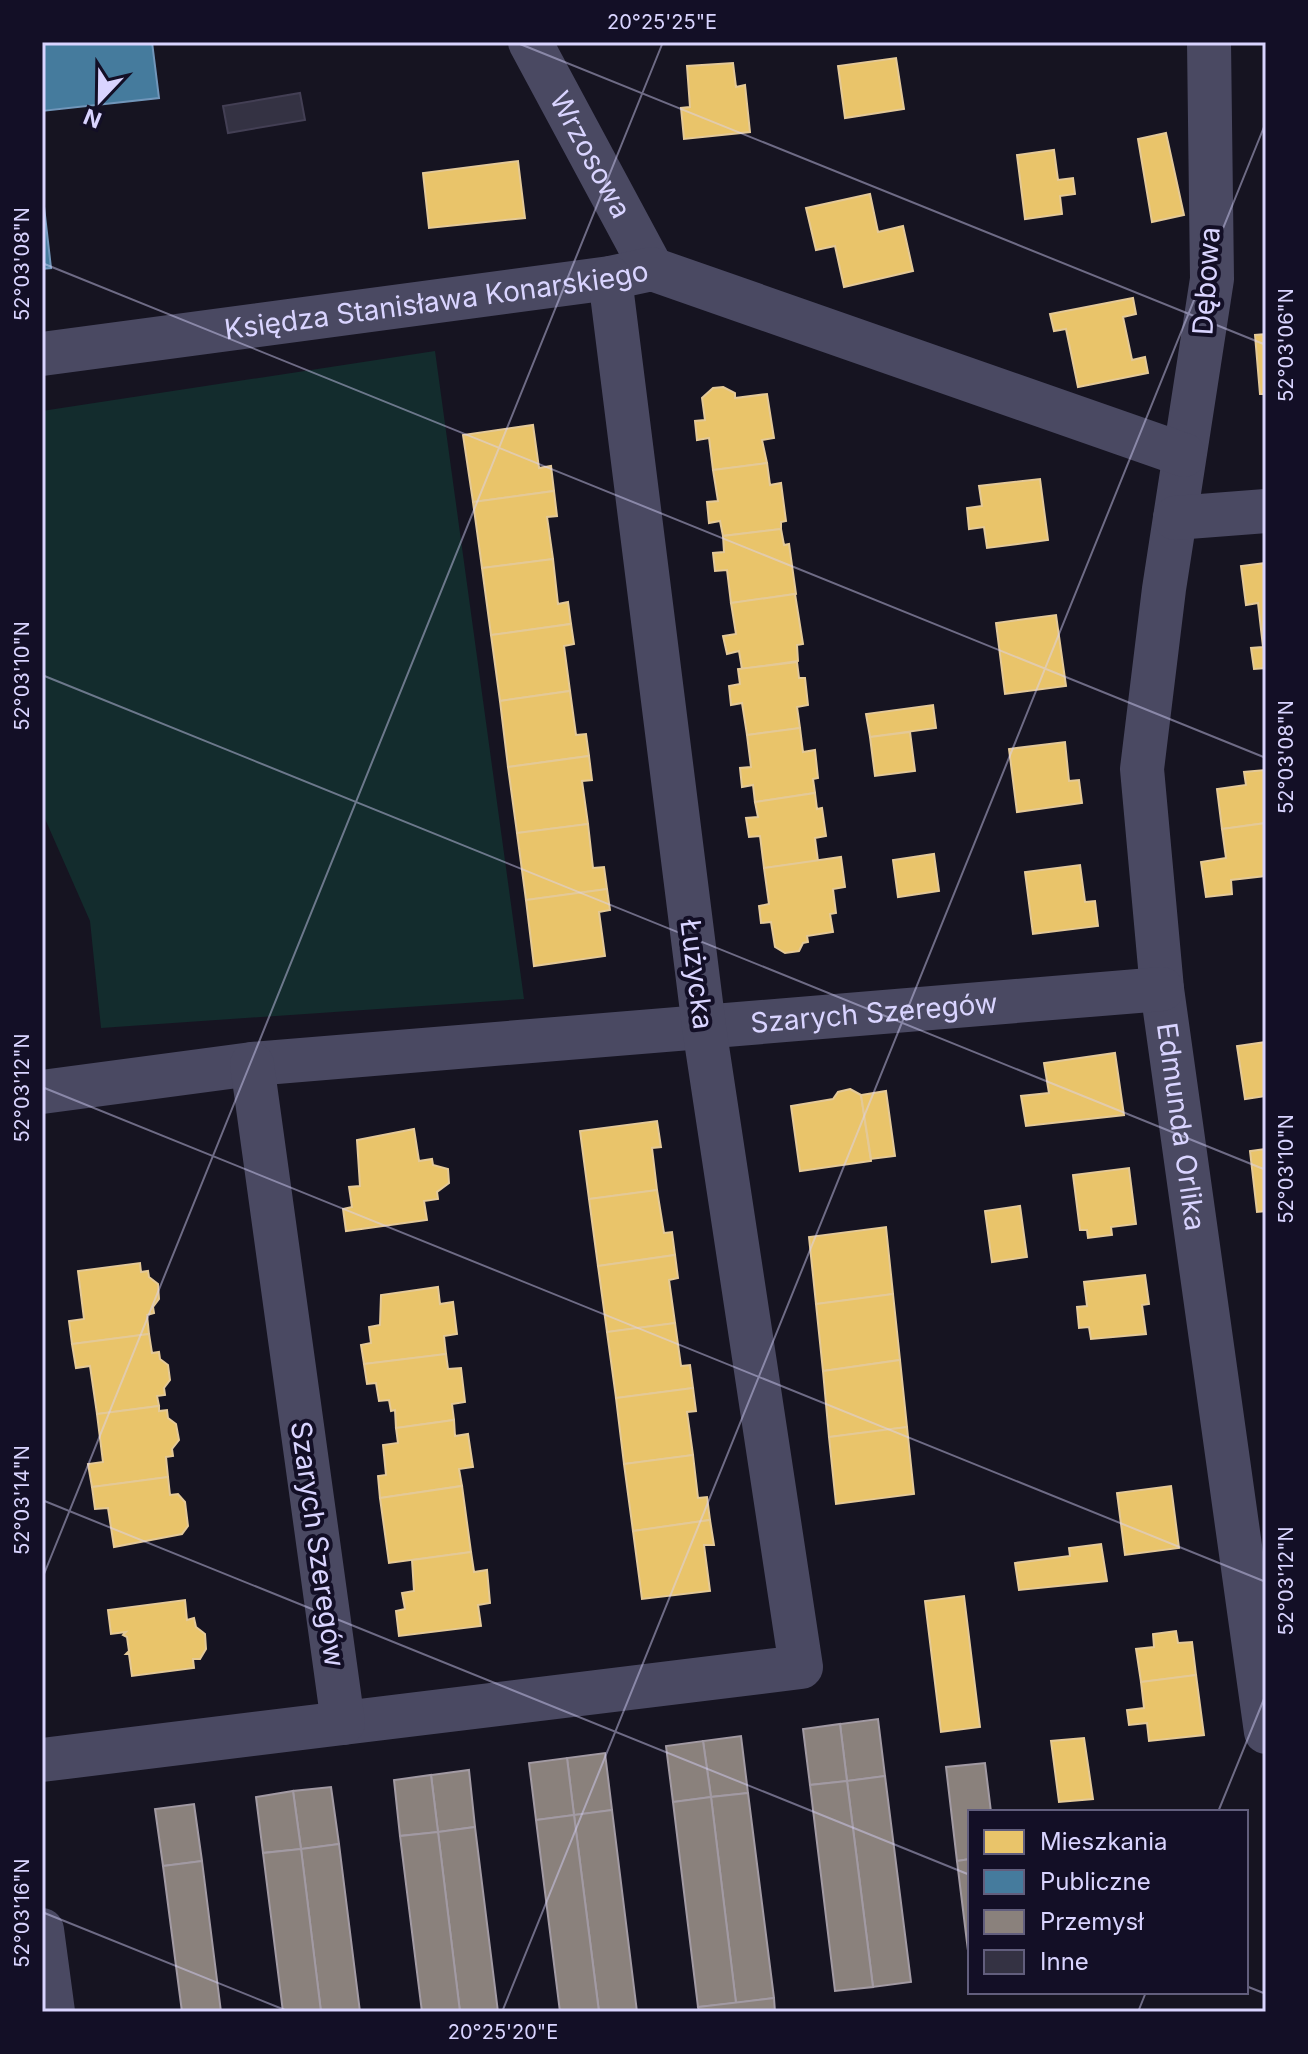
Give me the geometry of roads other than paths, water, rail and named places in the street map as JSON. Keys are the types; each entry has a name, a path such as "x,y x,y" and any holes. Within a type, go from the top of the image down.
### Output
{"street":[{"name":"Wrzosowa","path":"530,42 631,273"},
{"name":"Dębowa","path":"1175,518 1212,279 1209,42"},
{"name":"Księdza Stanisława Konarskiego","path":"42,354 631,273 1184,455"},
{"name":"Łużycka","path":"343,1723 801,1667 704,1027 631,273"},
{"path":"1175,518 1266,511"},
{"name":"Edmunda Orlika","path":"1175,518 1142,769 1162,989 1266,1732"},
{"name":"Szarych Szeregów","path":"42,1092 252,1064 1162,989"},
{"name":"Szarych Szeregów","path":"252,1064 343,1723"},
{"path":"42,1760 343,1723"},
{"path":"42,1930 53,2012"}]}
